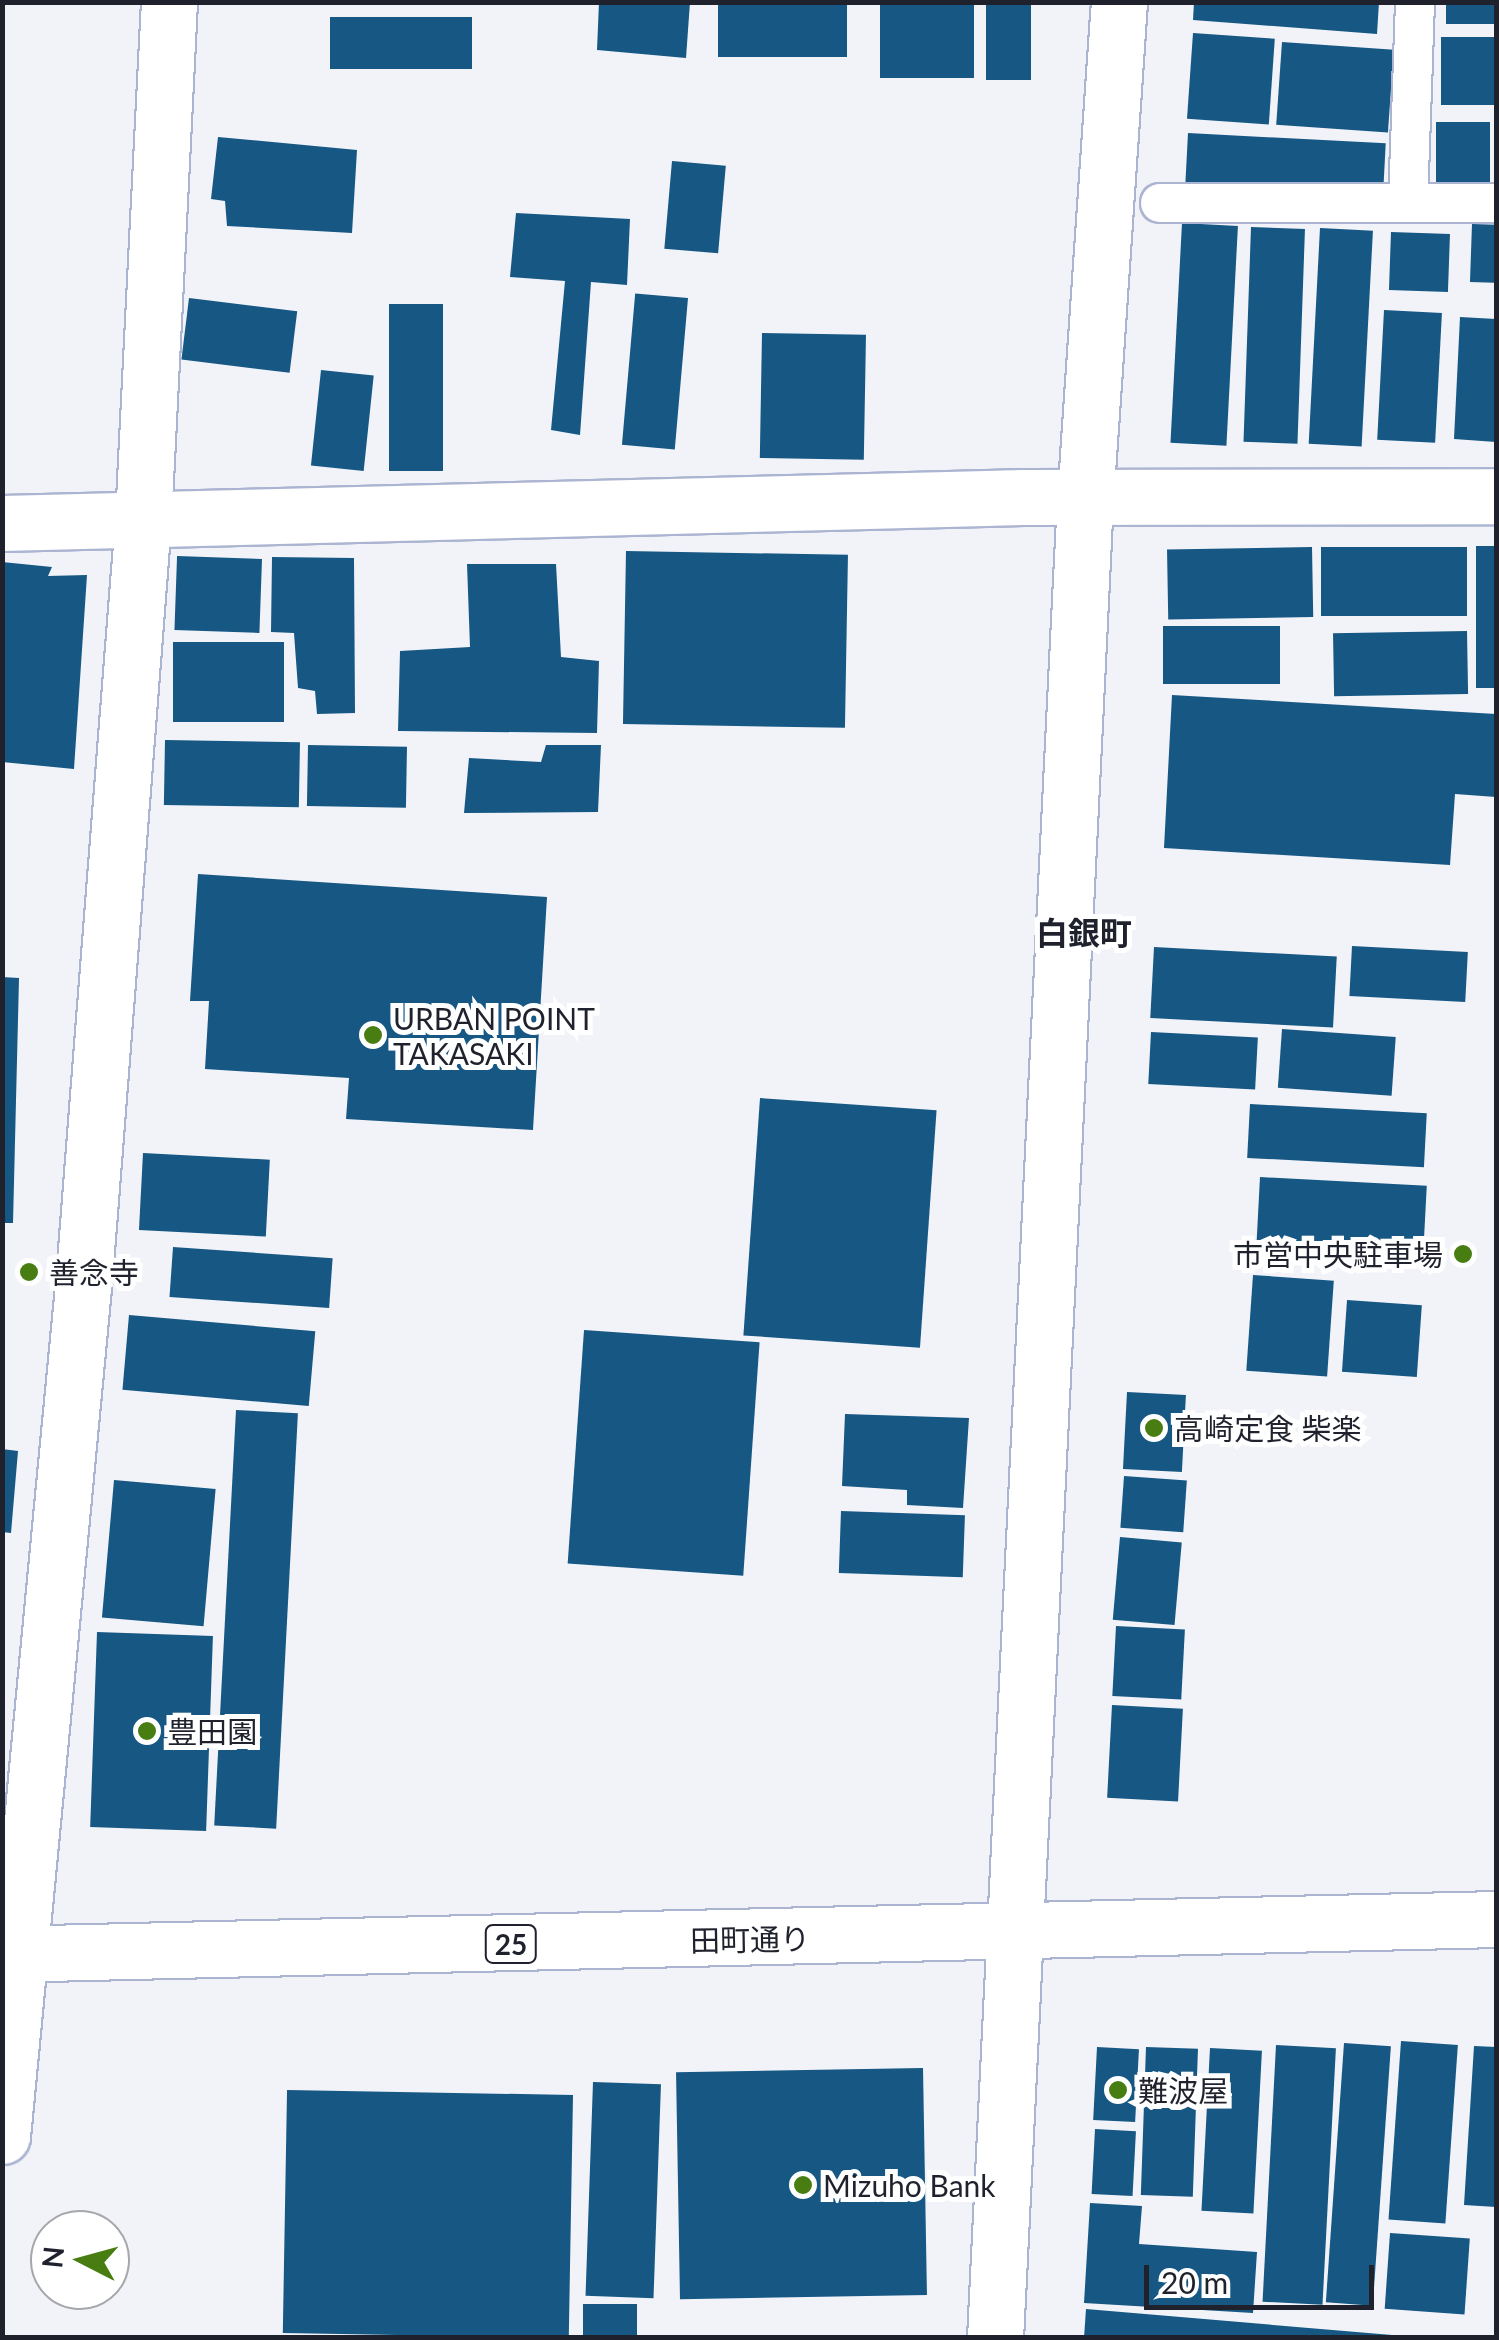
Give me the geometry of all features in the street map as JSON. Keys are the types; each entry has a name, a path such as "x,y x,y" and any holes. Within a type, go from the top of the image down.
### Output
{"street":[{"path":"2,2136 10,1953 143,520 169,2"},
{"path":"995,2338 1020,1929 1085,500 1118,2"},
{"path":"2,523 1085,500 1496,496"},
{"name":"田町通り","path":"10,1953 1496,1919"}],"lane":[{"path":"1408,203 1415,2"},
{"path":"1160,203 1496,203"}],"building":[{"path":"599,2 690,2 686,58 597,50"},
{"path":"718,2 847,2 847,57 718,57"},
{"path":"880,2 974,2 974,78 880,78"},
{"path":"986,2 1031,2 1031,80 986,80"},
{"path":"1194,2 1379,2 1377,34 1193,20"},
{"path":"1446,2 1496,2 1496,24 1446,24"},
{"path":"330,17 472,17 472,69 330,69"},
{"path":"1193,33 1275,39 1269,125 1187,119"},
{"path":"1441,37 1496,37 1496,105 1441,105"},
{"path":"1282,42 1394,50 1388,133 1276,125"},
{"path":"1436,122 1490,122 1490,182 1436,182"},
{"path":"1188,133 1386,143 1383,199 1185,189"},
{"path":"218,137 357,150 352,233 227,226 225,201 211,199"},
{"path":"672,161 726,166 718,253 664,249"},
{"path":"516,213 630,219 627,285 591,282 580,435 551,430 565,281 510,277"},
{"path":"1182,223 1238,226 1226,446 1170,443"},
{"path":"1472,224 1496,225 1494,283 1470,282"},
{"path":"1251,227 1305,229 1297,444 1243,442"},
{"path":"1320,228 1373,231 1362,446 1309,444"},
{"path":"1391,232 1450,234 1448,292 1389,290"},
{"path":"635,293 688,298 675,449 622,445"},
{"path":"189,298 297,311 290,373 181,360"},
{"path":"389,304 443,304 443,471 389,471"},
{"path":"1384,310 1442,313 1435,443 1377,440"},
{"path":"1460,317 1496,319 1496,442 1454,439"},
{"path":"762,333 866,335 864,460 760,458"},
{"path":"321,370 374,376 364,471 311,465"},
{"path":"1476,546 1496,546 1496,688 1476,688"},
{"path":"1312,547 1313,617 1168,620 1167,550"},
{"path":"1321,547 1467,547 1467,616 1321,616"},
{"path":"626,551 848,555 845,728 623,724"},
{"path":"177,556 262,559 259,633 174,630"},
{"path":"272,557 354,558 355,713 317,714 315,691 298,688 294,633 271,632"},
{"path":"2,562 52,567 48,576 87,575 74,769 2,762"},
{"path":"467,564 556,564 561,657 599,661 597,733 398,731 400,651 470,647"},
{"path":"1163,626 1280,626 1280,684 1163,684"},
{"path":"1467,631 1468,694 1334,696 1333,633"},
{"path":"173,642 284,642 284,722 173,722"},
{"path":"1172,695 1496,714 1496,797 1455,794 1450,865 1164,848"},
{"path":"165,740 300,742 299,807 164,805"},
{"path":"308,745 407,747 406,808 307,806"},
{"path":"546,745 601,745 598,812 464,813 469,758 541,762"},
{"name":"URBAN POINT TAKASAKI","path":"198,874 547,897 533,1130 346,1119 349,1078 205,1069 209,1001 190,1001"},
{"path":"1352,946 1468,952 1465,1002 1349,996"},
{"path":"1154,947 1337,957 1333,1027 1150,1018"},
{"path":"2,977 19,978 13,1223 2,1223"},
{"path":"1282,1029 1396,1037 1392,1096 1278,1088"},
{"path":"1151,1032 1258,1038 1255,1090 1148,1084"},
{"path":"760,1098 937,1110 920,1348 743,1335"},
{"path":"1250,1104 1427,1113 1424,1167 1247,1158"},
{"path":"143,1153 270,1160 266,1237 139,1230"},
{"path":"1260,1177 1427,1186 1423,1267 1256,1258"},
{"path":"173,1247 333,1258 329,1308 170,1297"},
{"path":"1253,1275 1334,1281 1327,1376 1246,1371"},
{"path":"1347,1300 1422,1305 1417,1377 1342,1372"},
{"path":"129,1315 315,1331 309,1406 122,1390"},
{"path":"584,1330 760,1342 743,1576 568,1563"},
{"path":"1127,1392 1186,1395 1182,1472 1123,1469"},
{"path":"236,1410 298,1413 276,1829 214,1825"},
{"path":"845,1414 969,1418 963,1508 907,1505 907,1490 842,1486"},
{"path":"2,1449 18,1451 11,1533 2,1532"},
{"path":"1124,1476 1187,1480 1183,1532 1120,1528"},
{"path":"114,1480 216,1489 204,1626 102,1617"},
{"path":"841,1511 965,1515 963,1577 839,1573"},
{"path":"1120,1537 1182,1542 1175,1625 1113,1620"},
{"path":"1116,1626 1185,1630 1181,1700 1112,1696"},
{"name":"豊田園","path":"97,1632 213,1636 206,1831 90,1827"},
{"path":"1112,1705 1183,1709 1178,1802 1107,1798"},
{"path":"1401,2041 1458,2045 1445,2224 1389,2220"},
{"path":"1344,2043 1391,2046 1373,2306 1326,2302"},
{"path":"1276,2045 1336,2048 1322,2305 1263,2302"},
{"path":"1474,2046 1496,2047 1496,2207 1464,2205"},
{"path":"1097,2047 1139,2049 1135,2122 1093,2120"},
{"path":"1146,2047 1198,2049 1193,2197 1141,2195"},
{"path":"1210,2048 1262,2051 1253,2213 1201,2211"},
{"name":"Mizuho Bank","path":"923,2068 927,2295 680,2299 676,2072"},
{"path":"593,2082 661,2084 653,2298 586,2296"},
{"path":"287,2090 573,2095 569,2338 283,2333"},
{"path":"1095,2129 1136,2131 1133,2196 1092,2194"},
{"path":"1090,2203 1142,2206 1139,2244 1257,2252 1253,2313 1084,2303"},
{"path":"1390,2233 1470,2239 1465,2314 1385,2309"},
{"path":"583,2304 637,2304 637,2338 583,2338"},
{"path":"1086,2309 1392,2335 1392,2338 1084,2338"}],"place":[{"name":"URBAN POINT TAKASAKI","path":"373,1035"},
{"name":"市営中央駐車場","path":"1463,1254"},
{"name":"善念寺","path":"29,1272"},
{"name":"高崎定食 柴楽","path":"1154,1428"},
{"name":"豊田園","path":"147,1731"},
{"name":"難波屋","path":"1118,2090"},
{"name":"Mizuho Bank","path":"803,2185"}],"district":[{"name":"白銀町","path":"1084,933"}]}
